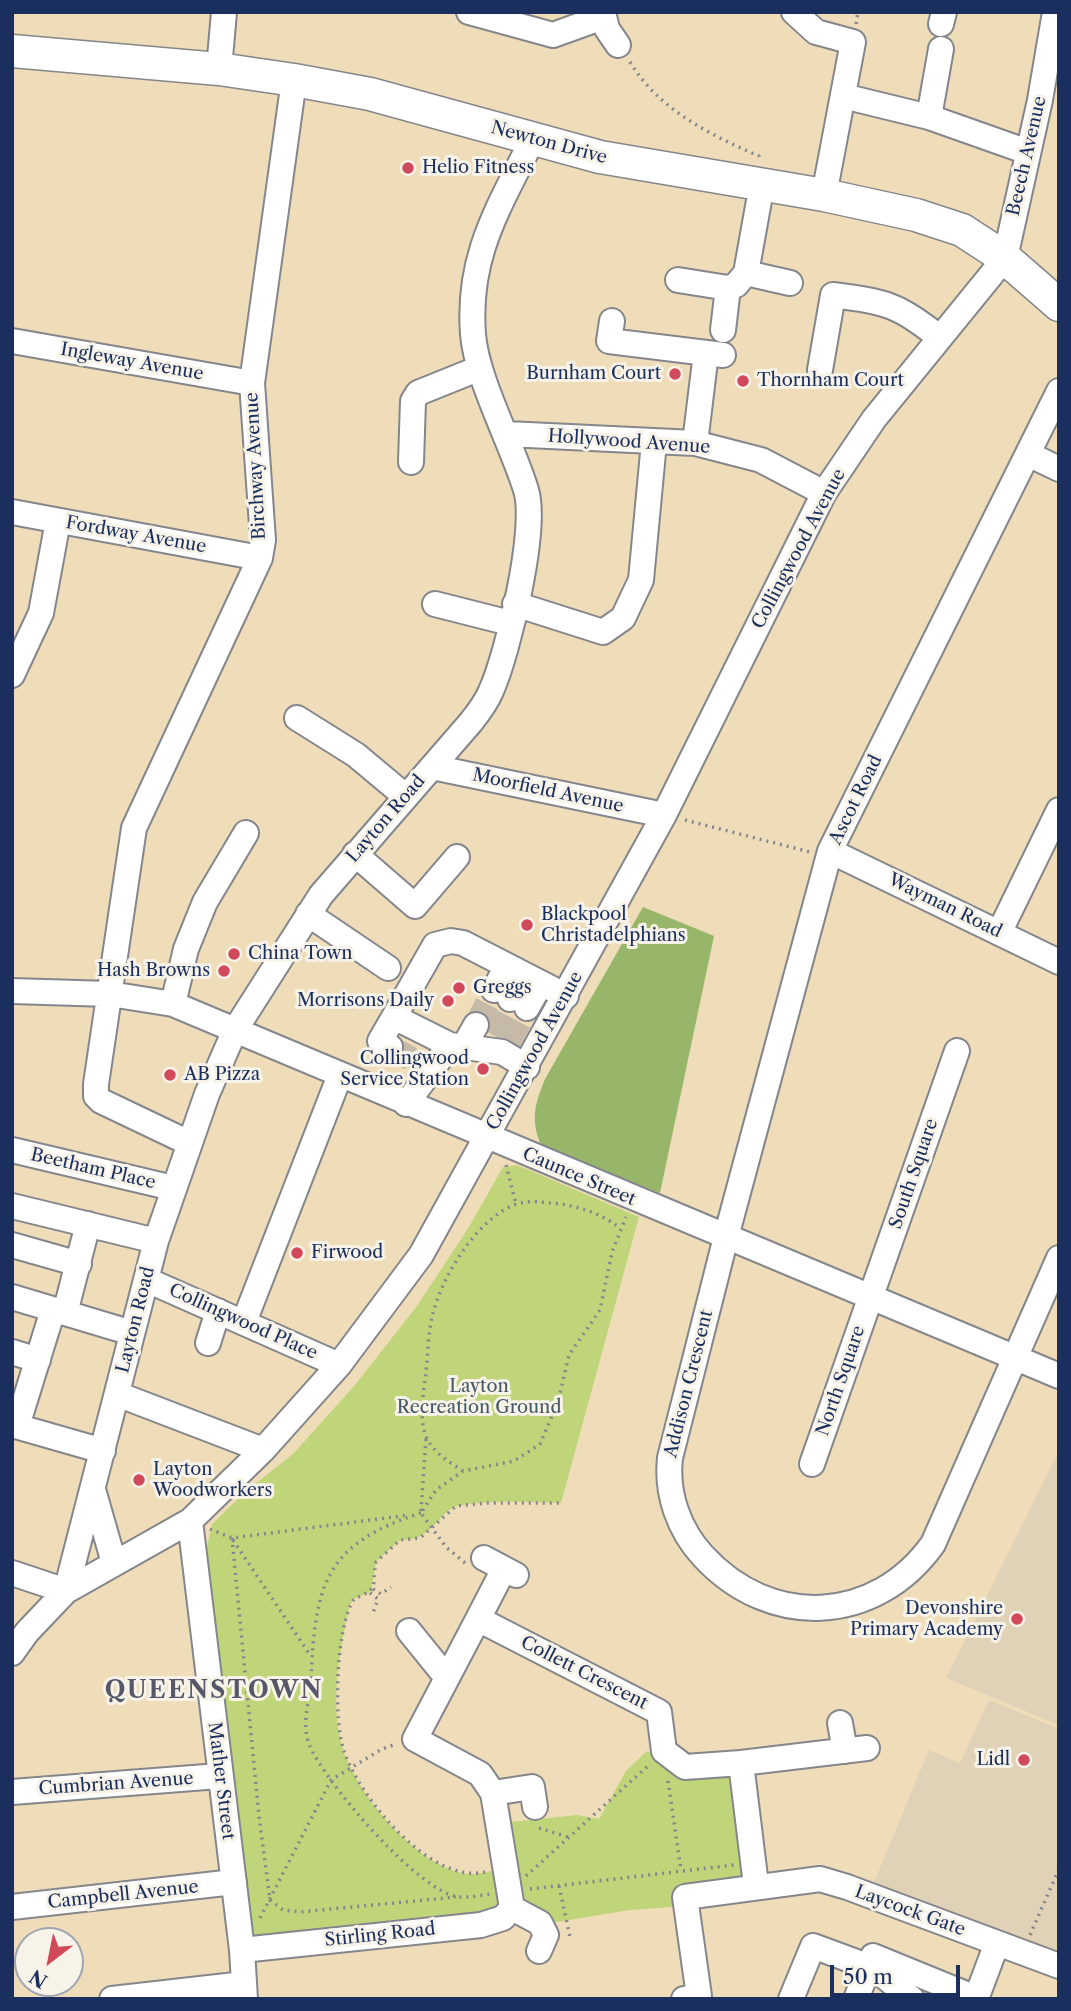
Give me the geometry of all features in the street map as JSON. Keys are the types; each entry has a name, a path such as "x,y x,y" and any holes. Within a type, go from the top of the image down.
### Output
{"main road":[{"name":"Newton Drive","path":"12,51 219,69 294,80 370,94 600,158 824,195 916,215 962,230 1004,258 1059,305"}],"street":[{"path":"219,69 224,12"},
{"path":"469,12 553,35 603,15 618,45"},
{"path":"794,12 816,32 853,42 824,195"},
{"name":"Beech Avenue","path":"1004,258 1028,152 1050,103 1055,12"},
{"path":"929,117 941,49"},
{"name":"Birchway Avenue","path":"189,1143 113,1109 96,1096 134,828 260,558 263,540 251,383 294,80"},
{"path":"843,96 929,117 1028,152"},
{"name":"Layton Road","path":"66,1591 94,1492 156,1241 189,1143 235,1030 308,914 355,853 432,767 486,701 496,680 527,551 531,513 507,434 480,368 473,337 478,258 532,140"},
{"path":"723,330 765,185"},
{"name":"Collingwood Avenue","path":"114,1563 190,1521 263,1450 339,1365 421,1255 494,1141 527,1067 664,815 824,493 874,419 1004,258"},
{"path":"678,280 790,283"},
{"path":"820,370 833,295 876,301 907,311 940,338"},
{"path":"612,321 609,341 715,354 695,443"},
{"name":"Ingleway Avenue","path":"12,341 251,383"},
{"path":"411,462 413,401 418,393 480,368"},
{"name":"Ascot Road","path":"726,1237 830,854 1059,391"},
{"name":"Hollywood Avenue","path":"507,434 695,443 761,460 824,493"},
{"path":"435,604 512,614 603,632 623,618 641,580 654,442"},
{"path":"1027,454 1059,470"},
{"name":"Fordway Avenue","path":"12,512 260,558"},
{"path":"12,675 41,613 58,521"},
{"path":"297,718 356,755 405,796"},
{"name":"Moorfield Avenue","path":"432,767 664,815"},
{"path":"999,933 1059,810"},
{"path":"173,1004 186,949 205,902 246,832"},
{"path":"355,853 415,906 457,857"},
{"name":"Wayman Road","path":"830,854 1059,962"},
{"path":"308,914 388,968"},
{"path":"390,1047 380,1041 435,945 451,941 463,943 566,996"},
{"path":"524,974 510,999 524,974"},
{"name":"Caunce Street","path":"12,991 110,994 173,1004 1059,1376"},
{"path":"394,1017 482,1042 527,1067"},
{"path":"407,1104 422,1065 482,1042"},
{"name":"South Square","path":"871,1297 957,1051"},
{"path":"244,1322 340,1075"},
{"name":"Beetham Place","path":"12,1150 173,1188"},
{"path":"22,1208 156,1241"},
{"path":"88,1224 79,1264 13,1425 103,1451"},
{"name":"Addison Crescent","path":"726,1237 668,1477 681,1524 697,1549 727,1579 765,1600 807,1609 848,1604 886,1587 922,1560 933,1544 1059,1258"},
{"path":"12,1245 79,1264"},
{"name":"Collingwood Place","path":"147,1280 339,1365"},
{"path":"12,1297 132,1333"},
{"name":"North Square","path":"812,1464 871,1297"},
{"path":"208,1343 218,1311"},
{"path":"12,1352 38,1360"},
{"path":"117,1394 263,1450"},
{"name":"Layton Road","path":"12,1653 27,1632 66,1591 114,1563 94,1492"},
{"name":"Mather Street","path":"190,1521 245,1991"},
{"path":"501,1568 478,1619 415,1739 480,1774 493,1793 509,1889 540,1923 546,1935 539,1951"},
{"path":"12,1573 66,1591"},
{"name":"Collett Crescent","path":"478,1619 659,1712 664,1751"},
{"path":"409,1630 447,1678"},
{"path":"664,1751 685,1767 856,1750 840,1723"},
{"path":"680,1998 699,1996 685,1897 754,1874 741,1763"},
{"name":"Cumbrian Avenue","path":"12,1792 219,1776"},
{"path":"493,1793 532,1787 535,1807"},
{"name":"Laycock Gate","path":"754,1874 820,1879 1059,1966"},
{"name":"Campbell Avenue","path":"12,1907 234,1882"},
{"name":"Stirling Road","path":"242,1950 481,1925 503,1918 509,1889"},
{"path":"791,1999 813,1946 866,1959 976,1998 997,1943"},
{"path":"856,1999 866,1959"},
{"path":"866,1959 912,1999"},
{"path":"112,1999 245,1991"}],"path":[{"path":"618,45 641,81 655,95 699,126 759,156 765,185"},
{"path":"664,815 830,854"},
{"path":"494,1141 516,1204"},
{"path":"458,1897 442,1890 403,1861 369,1828 331,1780 309,1744 305,1717 310,1690 310,1654 318,1611 336,1561 360,1538 387,1524 421,1513 436,1490 463,1471 514,1461 540,1444 551,1426 569,1355 600,1310 612,1252 620,1228 635,1200"},
{"path":"432,1528 421,1513 426,1436 423,1398 431,1318 440,1290 477,1231 492,1217 516,1204 560,1204 605,1216 620,1228"},
{"path":"426,1436 445,1460 463,1471"},
{"path":"372,1590 376,1562 400,1540 413,1540 432,1528 456,1506 496,1502 562,1503"},
{"path":"232,1538 421,1513"},
{"path":"232,1538 310,1654"},
{"path":"232,1538 259,1816 270,1899 283,1910 300,1912 458,1897 681,1871 754,1874"},
{"path":"373,1613 380,1596 391,1587"},
{"path":"372,1590 380,1596"},
{"path":"372,1590 354,1599 350,1605 340,1659 337,1691 339,1729 350,1766 386,1819 429,1856 463,1874 509,1889"},
{"path":"259,1920 331,1780 382,1749 415,1739"},
{"path":"509,1889 664,1751"},
{"path":"664,1751 685,1897"},
{"path":"1023,1953 1059,1869"},
{"path":"559,1886 570,1937"}],"shaded area":[{"name":"Devonshire Primary Academy","path":"1059,1451 1059,1725 946,1678"},
{"path":"989,1700 1059,1729 1059,1962 870,1892 929,1750 960,1763"}],"green space":[{"path":"643,907 714,936 660,1193 541,1145 535,1119 536,1104 545,1079"},
{"name":"Layton Recreation Ground","path":"517,1165 639,1217 561,1503 496,1502 458,1506 445,1513 421,1536 400,1540 376,1562 371,1592 354,1599 350,1605 340,1654 336,1705 340,1738 346,1758 370,1800 386,1820 423,1854 443,1866 467,1874 498,1869 502,1901 487,1918 250,1945 205,1557 212,1524 244,1493 294,1453 355,1385 417,1306 469,1227 503,1167"},
{"path":"647,1751 662,1760 734,1772 748,1877 674,1889 673,1907 630,1910 551,1923 526,1908 510,1822 577,1815 599,1819 626,1771"}],"tunnel":[{"path":"476,1025 494,990"},
{"path":"491,1034 510,999"},
{"path":"508,1043 527,1008"},
{"path":"390,1047 413,1060"}],"place":[{"name":"Helio Fitness","path":"408,168"},
{"name":"Burnham Court","path":"675,374"},
{"name":"Thornham Court","path":"743,381"},
{"name":"Blackpool Christadelphians","path":"527,925"},
{"name":"China Town","path":"234,954"},
{"name":"Hash Browns","path":"224,971"},
{"name":"Greggs","path":"459,988"},
{"name":"Morrisons Daily","path":"448,1001"},
{"name":"Collingwood Service Station","path":"483,1069"},
{"name":"AB Pizza","path":"170,1075"},
{"name":"Firwood","path":"297,1253"},
{"name":"Layton Woodworkers","path":"139,1480"},
{"name":"Devonshire Primary Academy","path":"1017,1619"},
{"name":"Lidl","path":"1024,1760"}],"district":[{"name":"QUEENSTOWN","path":"214,1691"}]}
